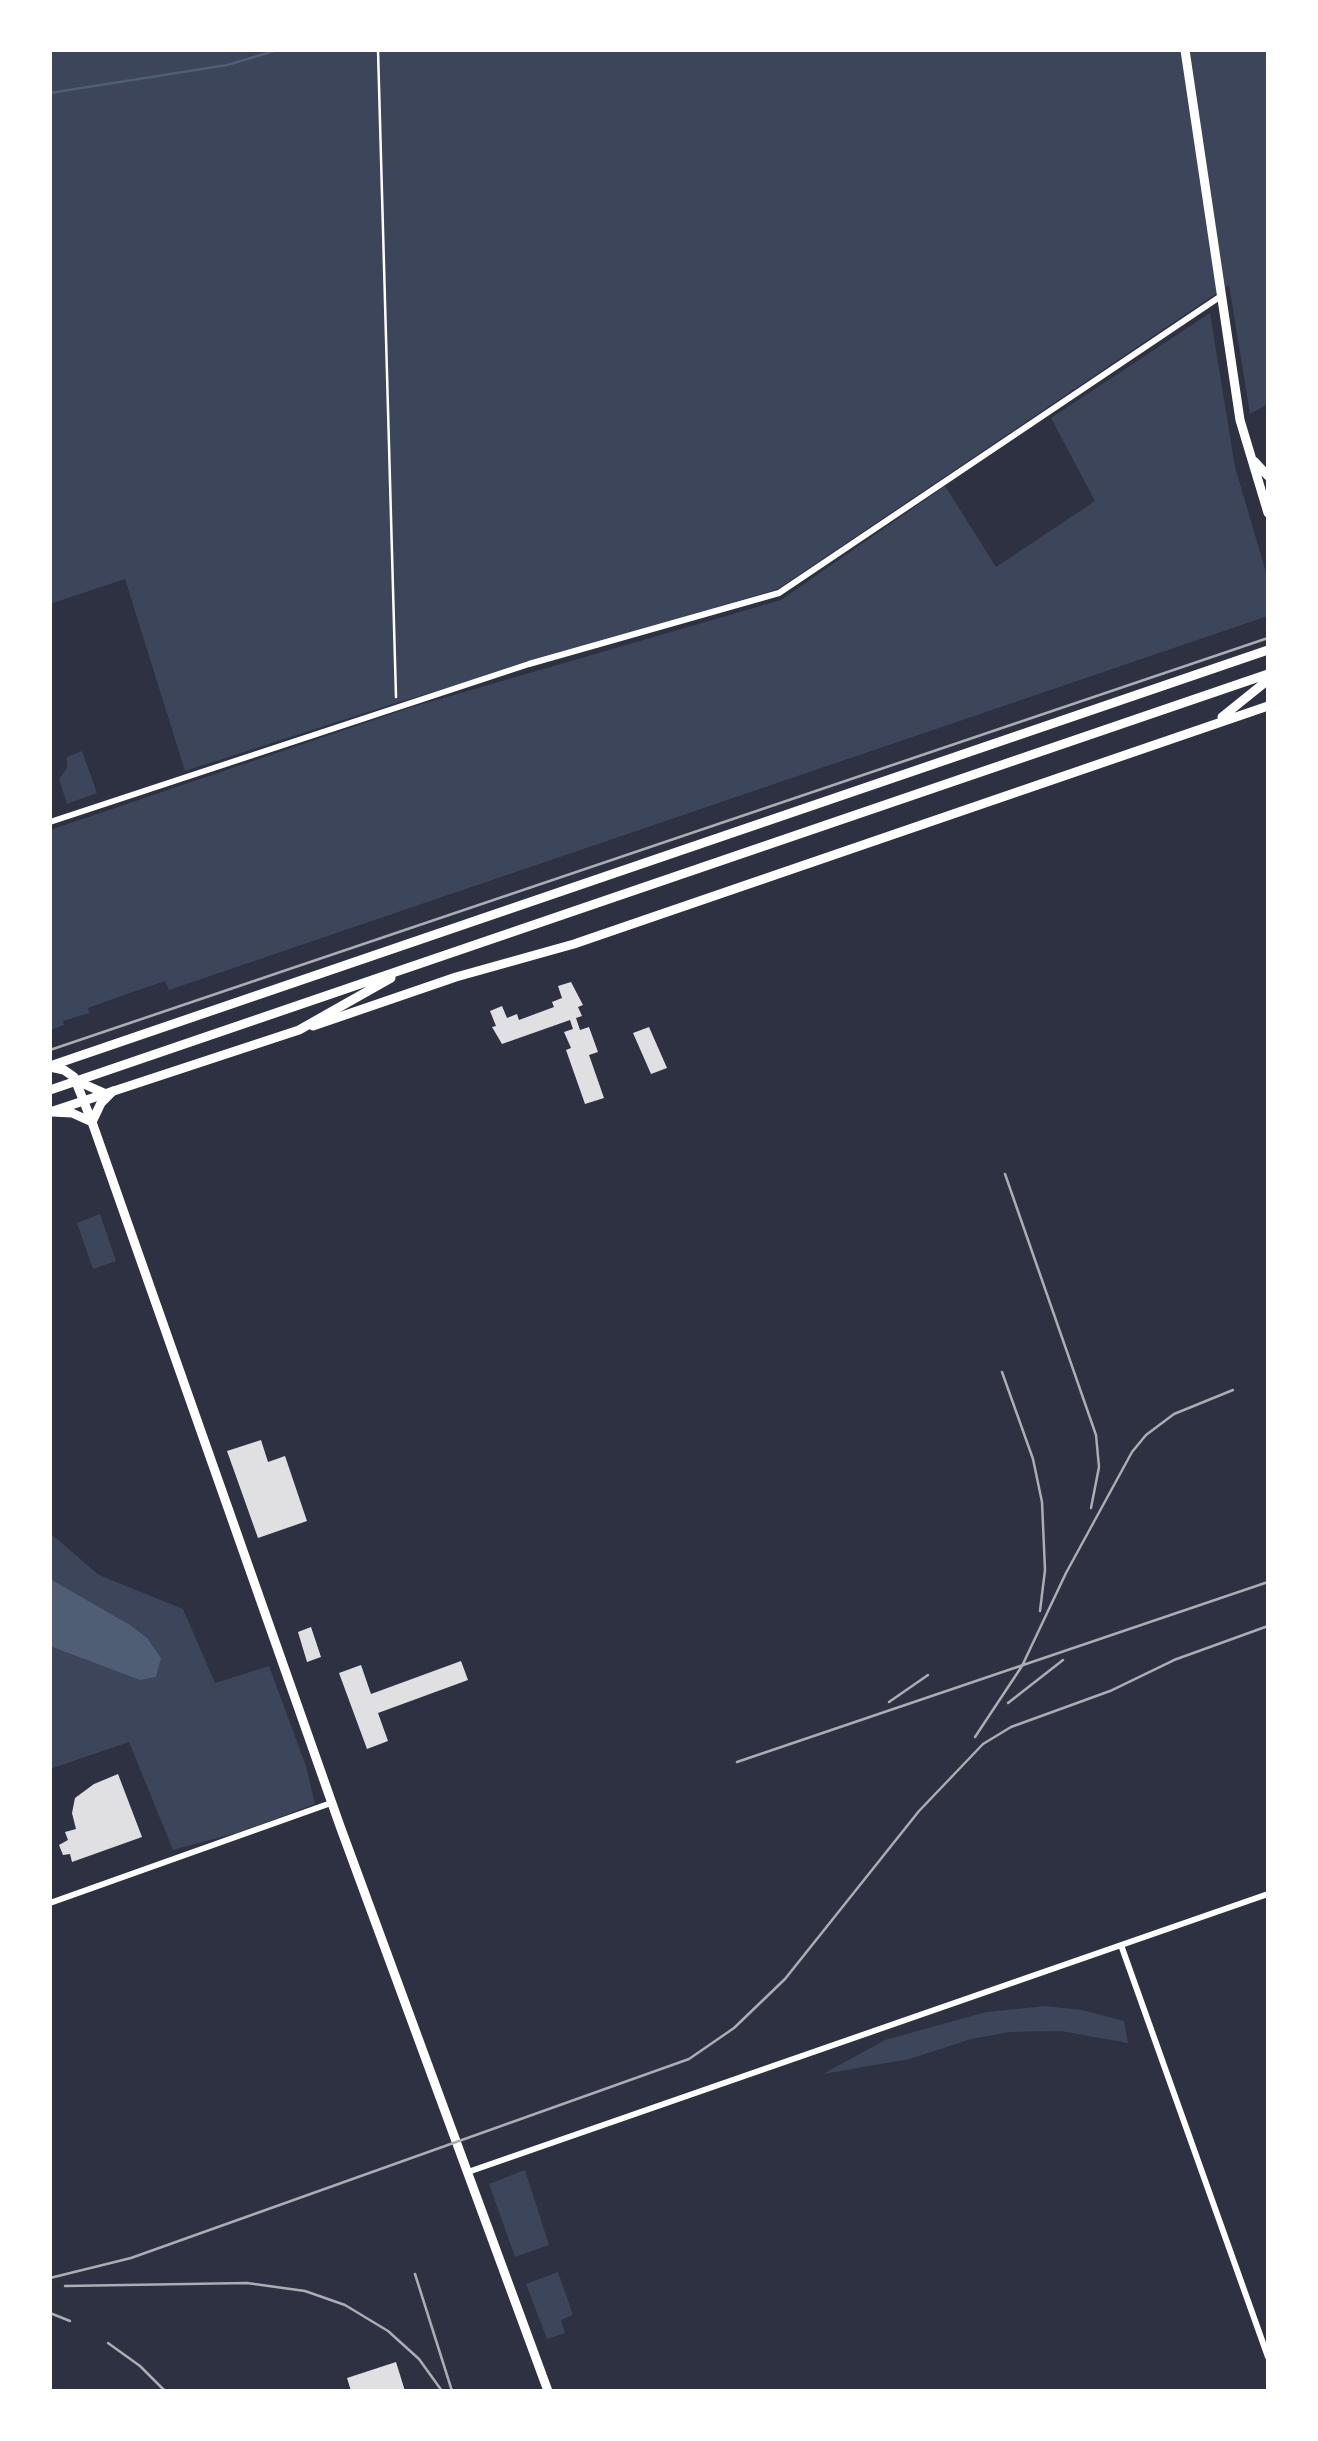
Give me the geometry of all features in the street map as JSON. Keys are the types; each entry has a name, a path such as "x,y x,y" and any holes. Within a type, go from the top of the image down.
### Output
{"main road":[{"path":"1185,50 1249,455 1268,513"},
{"path":"1249,455 1268,476"},
{"path":"50,1066 1268,650"},
{"path":"1207,727 1235,709 1268,677"},
{"path":"50,1090 1268,677"},
{"path":"50,1112 456,977 592,938 1268,706"},
{"path":"299,1030 406,968"},
{"path":"50,1066 64,1070 76,1081 84,1100 332,1802 548,2391"},
{"path":"76,1081 110,1091"},
{"path":"92,1122 110,1091"},
{"path":"50,1112 72,1112 92,1122"}],"street":[{"path":"50,822 529,664 779,593 1221,296"},
{"path":"50,1903 332,1802"},
{"path":"467,2173 1268,1894"},
{"path":"1121,1946 1268,2358"}],"path":[{"path":"378,50 396,704"}],"shaded area":[{"path":"50,50 1268,50 1268,404 1250,414 1229,285 778,589 393,704 185,771 125,579 50,604"},
{"path":"1210,313 1235,467 1268,579 1268,616 169,990 165,981 88,1008 89,1013 63,1021 64,1025 50,1030 50,830 409,708 781,600 945,486 996,567 1095,501 1051,418"},
{"path":"82,751 97,793 67,804 59,779 67,768 67,757"},
{"path":"100,1214 116,1261 93,1269 77,1223"},
{"path":"50,1533 99,1575 183,1609 215,1683 269,1666 306,1766 315,1804 240,1832 173,1850 129,1742 50,1769"},
{"path":"50,1579 147,1638 161,1658 156,1677 140,1680 50,1646"},
{"path":"1045,2006 1124,2021 1128,2043 1061,2031 1010,2032 971,2039 910,2059 823,2074 885,2040 986,2012"},
{"path":"525,2170 549,2245 515,2257 489,2184"},
{"path":"558,2272 573,2315 561,2320 565,2333 547,2339 526,2284"}],"building":[{"path":"571,982 583,1005 578,1007 582,1016 576,1018 580,1030 589,1027 598,1052 589,1055 604,1098 585,1104 566,1050 571,1048 564,1032 573,1029 570,1020 502,1044 492,1027 496,1026 490,1011 502,1006 507,1018 517,1014 519,1020 554,1007 552,1002 562,998 558,986"},
{"path":"649,1027 667,1068 651,1074 633,1033"},
{"path":"261,1440 268,1462 285,1456 307,1521 258,1538 227,1451"},
{"path":"311,1627 321,1657 307,1662 298,1632"},
{"path":"461,1661 468,1680 378,1713 388,1741 367,1749 339,1673 361,1665 371,1694"},
{"path":"118,1774 142,1837 72,1862 70,1854 63,1855 59,1845 68,1840 65,1832 76,1829 72,1813 75,1798"},
{"path":"396,2362 405,2391 351,2391 347,2378"}],"waterway":[{"path":"50,93 227,65 278,50"}],"tram line":[{"path":"50,1050 1268,638"}],"railway":[{"path":"1005,1174 1096,1435 1099,1467 1091,1508"},
{"path":"1002,1372 1033,1459 1042,1502 1045,1570 1040,1611"},
{"path":"975,1737 1022,1666 1066,1573 1132,1452 1146,1435 1174,1414 1233,1390"},
{"path":"737,1762 1268,1582"},
{"path":"50,2278 131,2258 689,2059 734,2028 785,1979 919,1811 983,1744 1011,1727 1268,1626"},
{"path":"1008,1703 1063,1660"},
{"path":"889,1702 928,1675"},
{"path":"415,2274 452,2391"},
{"path":"65,2286 247,2283 305,2291 345,2305 388,2331 419,2359 442,2391"},
{"path":"50,2313 70,2321"},
{"path":"108,2343 140,2366 165,2391"}]}
